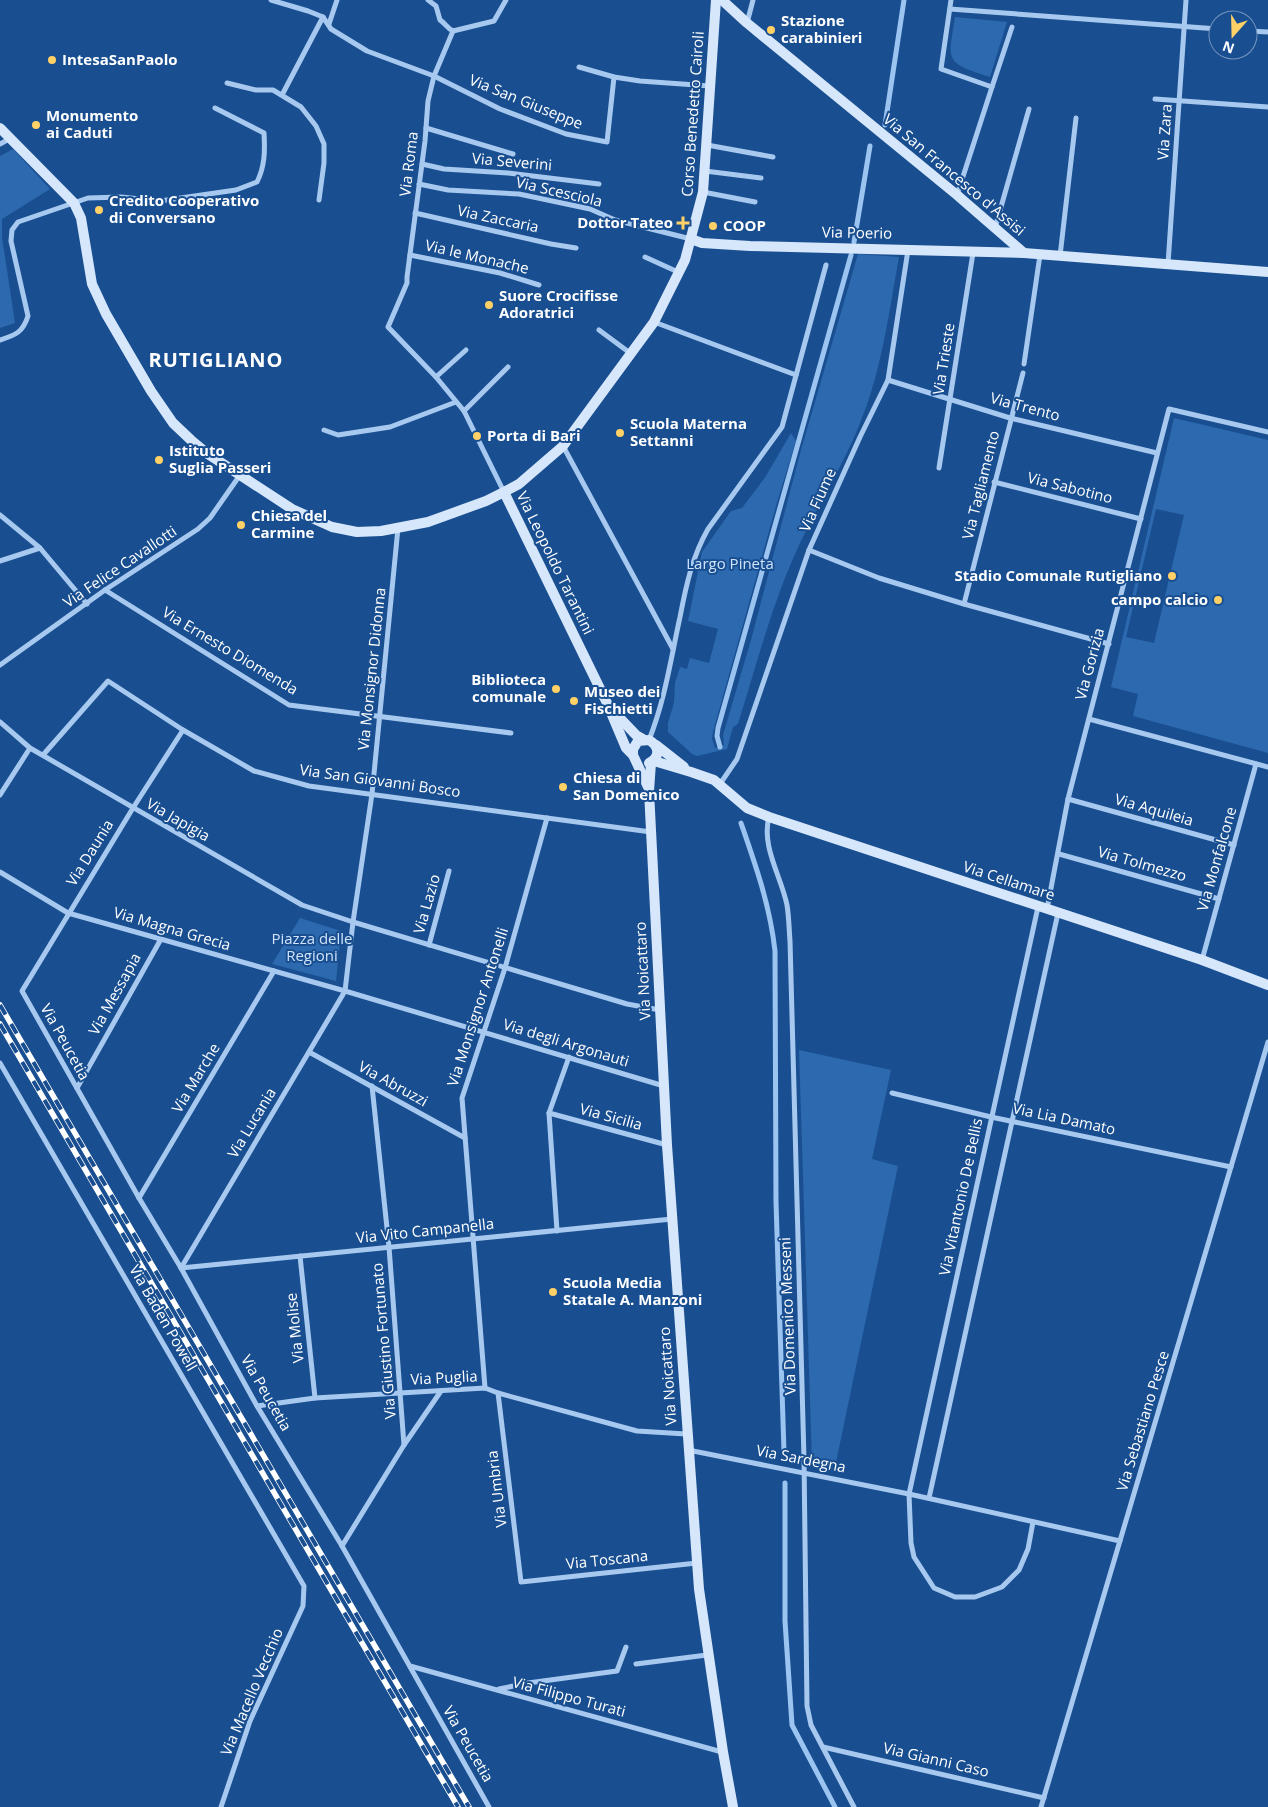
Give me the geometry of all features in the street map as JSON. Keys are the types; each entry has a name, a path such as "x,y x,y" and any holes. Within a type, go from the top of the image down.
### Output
{"main road":[{"name":"Corso Benedetto Cairoli","path":"74,203 81,218 92,284 106,314 151,391 173,423 191,440 208,454 292,509 332,527 357,532 381,531 428,522 504,492 519,484 563,446 654,322 685,260 703,192 716,0"},
{"name":"Via San Francesco d'Assisi","path":"722,0 747,23 957,195 1024,253 1268,272"},
{"path":"0,128 74,203"},
{"name":"Via Poerio","path":"690,239 702,243 750,246 1024,253"},
{"name":"Via Leopoldo Tarantini","path":"504,492 607,702 626,748 635,758"},
{"name":"Via Leopoldo Tarantini","path":"607,702 636,735 649,741 691,772"},
{"path":"652,762 657,754 649,741 634,745 635,758 642,764 652,762 691,772 720,784"},
{"name":"Via Noicattaro","path":"635,758 649,790"},
{"name":"Via Noicattaro","path":"652,762 649,790 666,1145 686,1434 707,1656 733,1807"},
{"name":"Via Cellamare","path":"720,784 741,804 769,817 1202,960 1268,985"}],"street":[{"path":"330,26 337,0"},
{"path":"428,0 436,6 440,20 452,31 494,21 506,0"},
{"path":"747,23 753,0"},
{"path":"951,0 942,69 992,86"},
{"name":"Via Zara","path":"1168,265 1186,0"},
{"path":"275,1 323,17 330,26 367,51 434,76"},
{"path":"950,9 1014,17 1208,27"},
{"path":"282,95 323,17"},
{"path":"957,195 1012,26"},
{"name":"Via Roma","path":"436,377 388,327 407,282 428,101 434,76 452,31"},
{"path":"579,67 614,77 640,81 711,86"},
{"name":"Via San Giuseppe","path":"434,76 500,109 566,134 607,142 614,77"},
{"path":"227,82 256,90 273,90 301,107 316,126 324,144 324,164 319,200"},
{"path":"1155,99 1268,107"},
{"path":"0,340 13,336 24,327 28,316 10,240 12,230 18,222 88,198 102,197 160,201 236,190 257,182 265,159 264,133 215,108"},
{"path":"995,229 1029,108"},
{"path":"1060,256 1076,118"},
{"path":"426,128 513,154"},
{"path":"0,144 11,138"},
{"path":"707,145 773,157"},
{"name":"Via Severini","path":"422,164 444,169 508,173 599,184"},
{"path":"705,171 762,178"},
{"name":"Via Scesciola","path":"419,184 448,190 519,194 590,209 620,221 690,239"},
{"path":"703,192 755,202"},
{"name":"Via Zaccaria","path":"415,213 576,248"},
{"name":"Via Fiume","path":"720,784 736,759 810,550 860,437 888,380 908,249"},
{"name":"Via Trieste","path":"939,468 973,252"},
{"name":"Via le Monache","path":"410,255 500,273 539,285"},
{"path":"1024,364 1040,255"},
{"path":"645,257 680,273"},
{"path":"649,741 658,716 689,575 698,546 708,529 782,427 826,265"},
{"path":"654,322 796,376"},
{"path":"599,330 630,353"},
{"path":"436,377 466,350"},
{"path":"464,411 508,367"},
{"name":"Via Tagliamento","path":"964,604 1023,373"},
{"name":"Via Leopoldo Tarantini","path":"436,377 464,411 504,492"},
{"name":"Via Trento","path":"888,380 1010,418 1157,453"},
{"path":"324,430 338,434 390,426 456,402"},
{"name":"Via Gorizia","path":"1042,908 1059,854 1068,798 1169,409 1268,432"},
{"path":"563,446 673,650"},
{"name":"Via Felice Cavallotti","path":"0,665 105,590 198,529 210,518 240,475"},
{"name":"Via Sabotino","path":"994,482 1141,519"},
{"path":"0,515 40,548 87,604"},
{"name":"Via Monsignor Didonna","path":"345,991 372,794 398,528"},
{"path":"0,561 40,548"},
{"path":"810,550 879,578 964,604 1109,644"},
{"name":"Via Ernesto Diomenda","path":"105,590 288,705 511,733"},
{"name":"Via San Giovanni Bosco","path":"43,755 108,681 183,730 254,771 309,786 652,832"},
{"path":"1089,719 1268,767"},
{"name":"Via Japigia","path":"0,722 30,748 302,905 428,945 627,1004 660,1010"},
{"name":"Via Daunia","path":"22,991 132,808 183,730"},
{"path":"0,795 30,748"},
{"name":"Via Monfalcone","path":"1202,960 1256,764"},
{"name":"Via Aquileia","path":"1068,798 1234,845"},
{"name":"Via Domenico Messeni","path":"769,817 766,828 768,840 787,905 790,941 805,1472 808,1706 811,1725 854,1807"},
{"name":"Via Monsignor Antonelli","path":"485,1388 462,1098 505,968 547,818"},
{"name":"Via Tolmezzo","path":"1059,854 1219,899"},
{"name":"Via Lazio","path":"428,945 450,871"},
{"name":"Via Magna Grecia","path":"0,872 68,913 345,991"},
{"name":"Via Vitantonio De Bellis","path":"909,1494 991,1116 1042,908"},
{"path":"929,1498 1058,912"},
{"name":"Via Messapia","path":"77,1088 161,939"},
{"name":"Via Marche","path":"140,1198 274,971"},
{"name":"Via Peucetia","path":"22,991 181,1268 257,1406 342,1546 490,1807"},
{"name":"Via degli Argonauti","path":"345,991 664,1086"},
{"name":"Via Lucania","path":"181,1268 345,991"},
{"name":"Via Sebastiano Pesce","path":"1041,1807 1268,1042"},
{"name":"Via Abruzzi","path":"309,1052 465,1138"},
{"path":"557,1231 549,1113 569,1057"},
{"name":"Via Baden Powell","path":"0,1063 304,1586"},
{"name":"Via Giustino Fortunato","path":"372,1086 389,1247 402,1393 404,1445"},
{"name":"Via Lia Damato","path":"892,1093 1231,1167"},
{"name":"Via Sicilia","path":"549,1113 666,1145"},
{"name":"Via Vito Campanella","path":"181,1268 672,1219"},
{"name":"Via Molise","path":"300,1256 315,1398"},
{"name":"Via Puglia","path":"257,1406 315,1398 485,1388 637,1431 686,1434"},
{"name":"Via Giustino Fortunato","path":"342,1546 404,1445 441,1390"},
{"name":"Via Umbria","path":"498,1393 520,1582"},
{"name":"Via Sardegna","path":"688,1450 929,1498 1120,1541"},
{"path":"909,1494 911,1543 914,1557 934,1588 956,1598 975,1597 1002,1587 1019,1570 1028,1549 1033,1522"},
{"name":"Via Toscana","path":"520,1582 697,1563"},
{"name":"Via Macello Vecchio","path":"220,1807 250,1721 303,1606 304,1586"},
{"path":"496,1690 528,1683 617,1671 626,1647"},
{"path":"636,1664 707,1656"},
{"name":"Via Filippo Turati","path":"409,1666 723,1752"},
{"name":"Via Gianni Caso","path":"823,1747 1044,1798"}],"green space":[{"path":"955,17 1007,22 990,77 964,68 953,58 951,43"},
{"path":"13,149 50,189 2,219 2,237 15,323 0,328 0,156"},
{"name":"Largo Pineta","path":"858,254 899,257 884,341 868,403 847,453 808,526 791,563 766,632 738,724 733,727 727,749 697,756 692,754 668,732 668,723 674,703 675,683 680,667 687,669 690,658 709,663 718,629 688,621 702,552 731,511 742,508 766,476 791,433 796,441 713,732 712,739 715,748 724,745 723,735 751,640 801,450"},
{"name":"campo calcio","path":"1174,418 1268,440 1268,753 1133,716 1138,694 1111,687","holes":["1156,509 1184,515 1154,643 1126,637"]},
{"name":"Piazza delle Regioni","path":"300,918 341,931 336,981 272,964"},
{"path":"799,1050 891,1070 872,1159 898,1166 835,1467 812,1464"}],"waterway":[{"path":"885,125 904,0"},
{"path":"854,242 870,146"},
{"path":"720,747 717,736 718,728 851,255"},
{"path":"741,823 766,902 775,951 776,1202 784,1452"},
{"path":"785,1483 785,1621 792,1725 835,1807"}],"railway":[{"path":"0,1005 469,1807"},
{"path":"0,1024 458,1807"}],"place":[{"name":"Stazione carabinieri","path":"771,30"},
{"name":"IntesaSanPaolo","path":"52,60"},
{"name":"Monumento ai Caduti","path":"36,125"},
{"name":"Credito Cooperativo di Conversano","path":"99,210"},
{"name":"Dottor Tateo","path":"683,223"},
{"name":"COOP","path":"713,226"},
{"name":"Suore Crocifisse Adoratrici","path":"489,305"},
{"name":"Scuola Materna Settanni","path":"620,433"},
{"name":"Porta di Bari","path":"477,436"},
{"name":"Istituto Suglia Passeri","path":"159,460"},
{"name":"Chiesa del Carmine","path":"241,525"},
{"name":"Stadio Comunale Rutigliano","path":"1172,576"},
{"name":"campo calcio","path":"1218,600"},
{"name":"Biblioteca comunale","path":"556,689"},
{"name":"Museo dei Fischietti","path":"574,701"},
{"name":"Chiesa di San Domenico","path":"563,787"},
{"name":"Scuola Media Statale A. Manzoni","path":"553,1292"}],"district":[{"name":"RUTIGLIANO","path":"216,360"}]}
